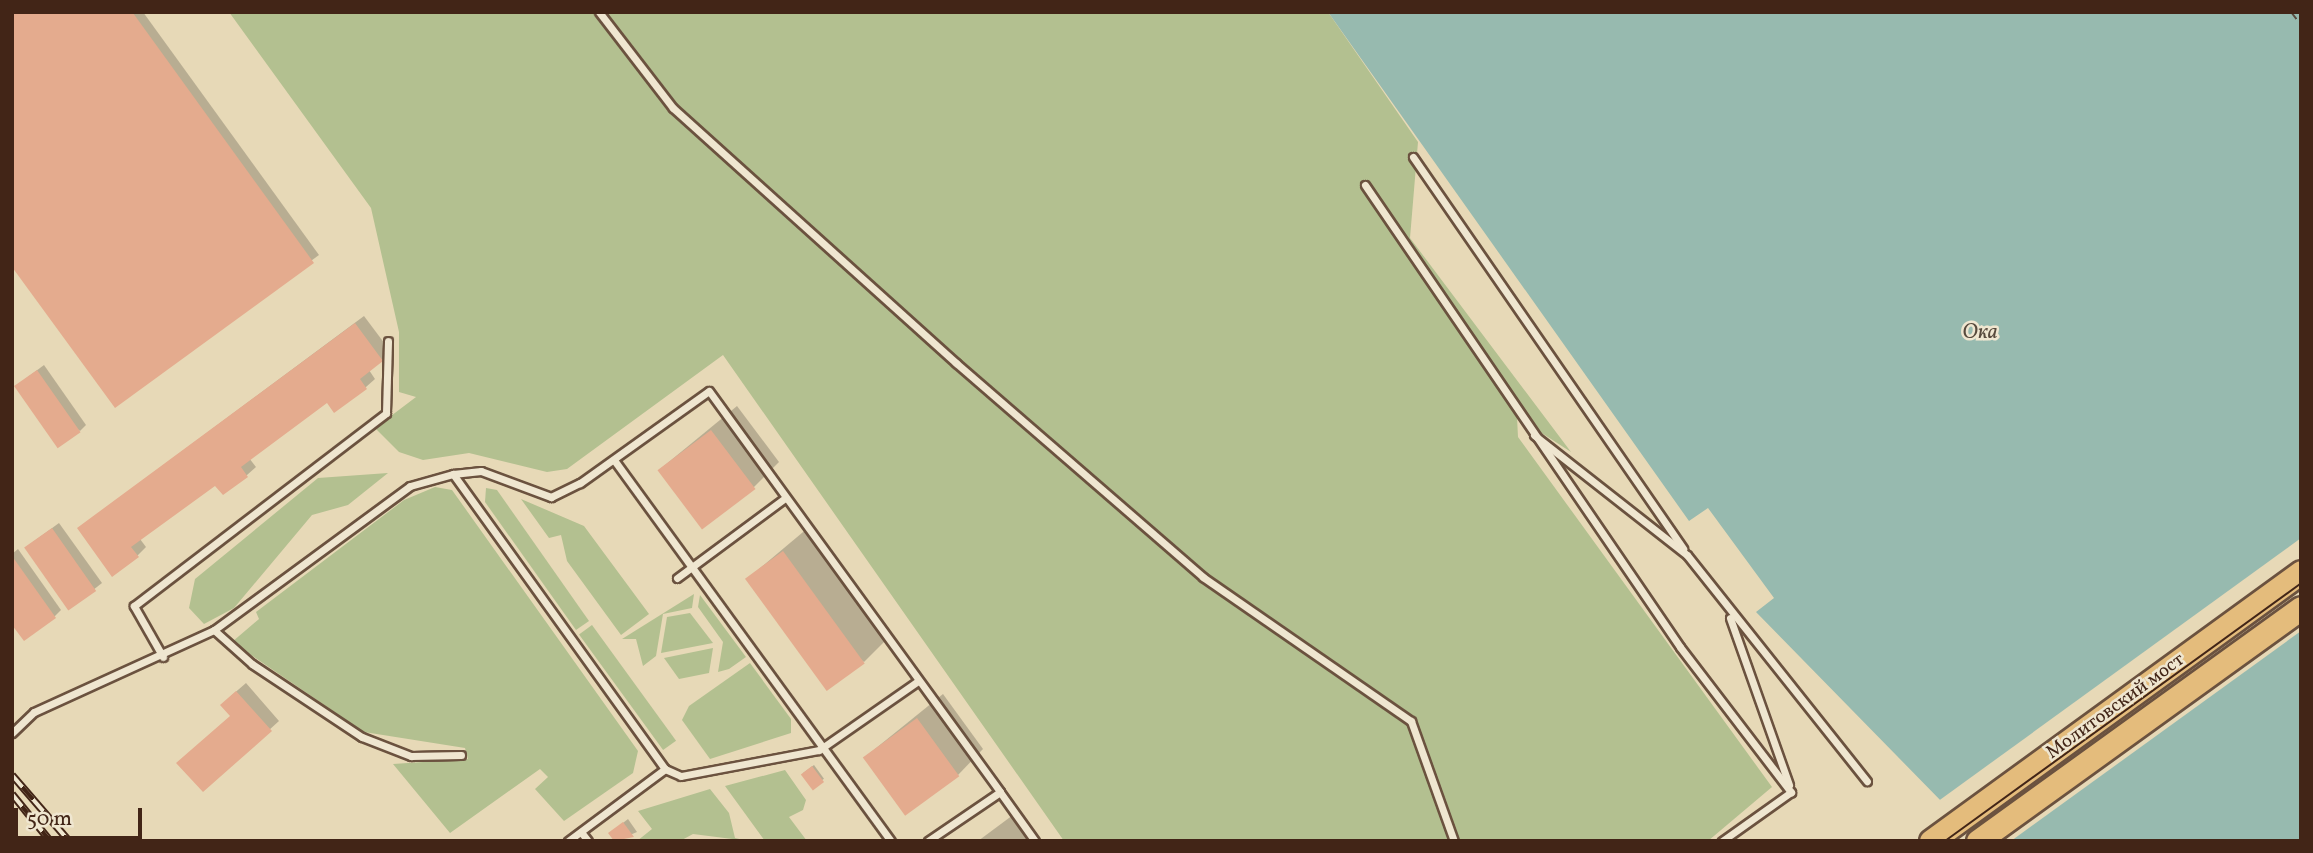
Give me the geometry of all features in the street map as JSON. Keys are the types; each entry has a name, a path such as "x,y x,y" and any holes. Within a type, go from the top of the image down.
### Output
{"main road":[{"name":"Молитовский мост","path":"1931,841 2301,572"},
{"name":"Молитовский мост","path":"1978,841 2301,607"}],"lane":[{"path":"599,12 673,108 956,363 1203,577 1411,721 1454,841"},
{"path":"1413,157 1729,613 1867,781"},
{"path":"1365,185 1519,406 1528,430 1680,647 1791,792"},
{"path":"163,657 134,606 386,413 388,341"},
{"path":"12,733 34,712 163,657 214,630 410,486 453,474 481,471 551,497 614,460 709,391 1035,841"},
{"path":"1528,430 1688,555"},
{"path":"614,460 819,750 891,841"},
{"path":"453,474 665,769 681,776 819,750 918,681"},
{"path":"677,578 785,498"},
{"path":"1729,613 1791,792"},
{"path":"214,630 251,664 362,737 411,756 461,755"},
{"path":"568,841 665,769"},
{"path":"928,841 1000,792"},
{"path":"1722,841 1791,792"},
{"path":"582,832 588,841"}],"green space":[{"path":"229,12 1328,12 1418,142 1410,238 1571,452 1517,417 1518,437 1772,787 1708,841 1064,841 723,355 567,469 547,472 469,453 423,460 399,452 375,428 416,397 399,392 399,332 371,208"},
{"path":"388,473 348,505 312,515 234,608 204,624 189,608 195,579 318,478"},
{"path":"435,487 452,490 638,751 633,773 564,821 535,789 548,777 540,769 450,833 393,764 468,759 465,748 364,732 232,642 259,619 256,612 404,500"},
{"path":"486,488 497,490 589,621 576,630 485,502"},
{"path":"521,499 584,526 649,614 621,635 567,561 561,535 549,538"},
{"path":"694,594 692,608 663,614 656,656 643,666 636,639 622,639"},
{"path":"700,595 746,657 729,669 718,672 723,642 698,607"},
{"path":"690,613 713,643 661,653 667,617"},
{"path":"592,625 676,741 663,750 579,634"},
{"path":"713,648 709,673 679,679 664,658"},
{"path":"750,663 791,719 791,733 710,759 682,720 689,706"},
{"path":"785,770 806,800 803,810 789,817 807,841 765,841 725,786"},
{"path":"710,789 729,813 735,838 748,841 693,834 680,841 637,841 652,829 638,811"}],"water":[{"name":"Ока","path":"1328,12 2301,12 2301,841 1998,841 1945,805 1756,612 1774,598 1708,508 1689,521"}],"pier":[{"path":"2301,538 2301,631 2011,841 1992,841 1937,802"}],"building":[{"path":"12,12 133,13 314,263 115,408 12,267"},
{"path":"355,323 383,361 360,379 367,389 334,413 327,403 241,467 248,477 223,495 215,486 131,547 139,557 112,577 77,528"},
{"path":"37,370 81,432 58,448 14,386"},
{"path":"711,430 756,489 702,529 657,470"},
{"path":"52,528 96,591 68,611 24,548"},
{"path":"783,551 865,663 827,691 745,579"},
{"path":"12,556 56,618 24,641 12,625"},
{"path":"236,691 272,731 203,792 176,763 230,716 220,705"},
{"path":"917,718 959,776 905,816 863,757"},
{"path":"812,766 824,782 813,790 801,774"},
{"path":"623,822 634,837 614,841 608,833"}],"ferry route":[{"path":"2291,12 2301,25"}],"tram line":[{"path":"1945,841 2301,583"}],"railway":[{"path":"12,775 69,841"},
{"path":"12,794 50,841"}]}
